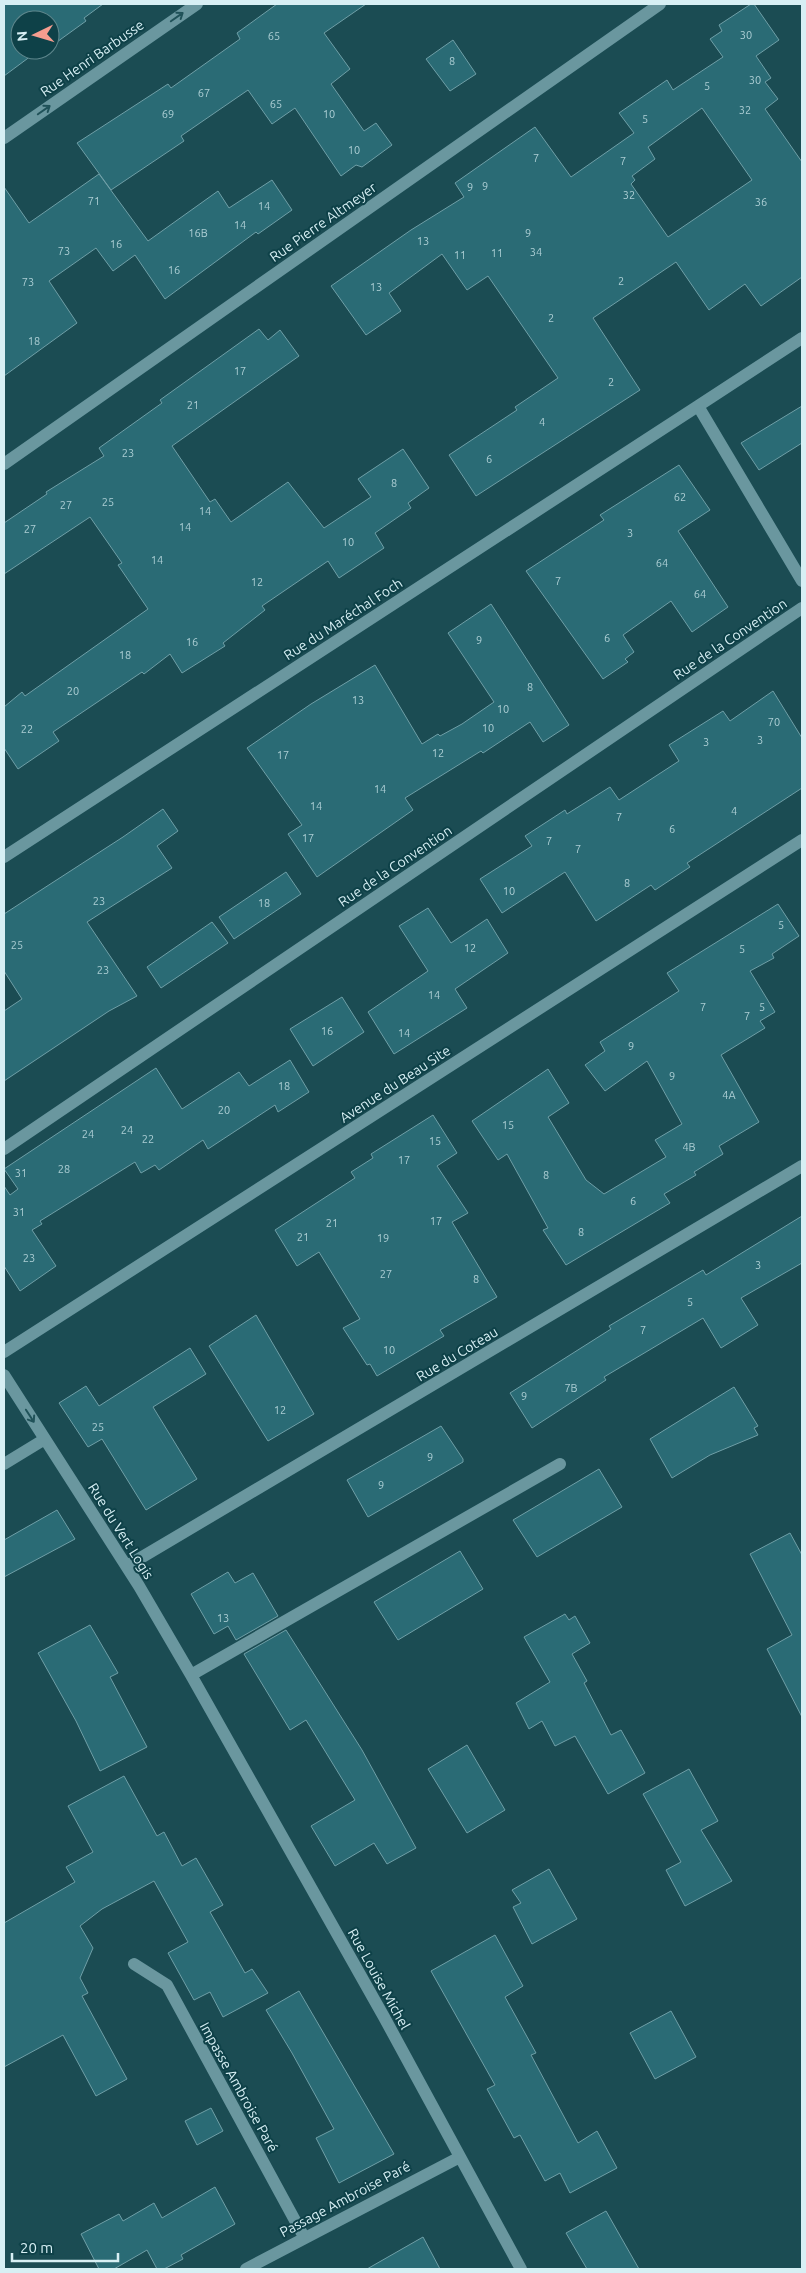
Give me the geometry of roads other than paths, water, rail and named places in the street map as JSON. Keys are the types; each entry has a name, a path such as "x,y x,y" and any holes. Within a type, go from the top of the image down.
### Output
{"street":[{"name":"Rue Henri Barbusse","path":"4,138 197,4"},
{"name":"Rue Pierre Altmeyer","path":"4,464 660,4"},
{"name":"Rue du Maréchal Foch","path":"4,857 802,338"},
{"path":"698,406 802,581"},
{"name":"Rue de la Convention","path":"4,1149 802,608"},
{"name":"Avenue du Beau Site","path":"4,1352 802,840"},
{"name":"Rue du Coteau","path":"127,1566 802,1166"},
{"name":"Rue du Vert Logis","path":"4,1375 127,1566 208,1706"},
{"path":"4,1464 45,1439"},
{"path":"191,1675 560,1464"},
{"name":"Rue Louise Michel","path":"208,1706 384,2017 521,2269"},
{"name":"Impasse Ambroise Paré","path":"134,1964 167,1985 304,2237"},
{"name":"Passage Ambroise Paré","path":"246,2269 460,2157"}]}
